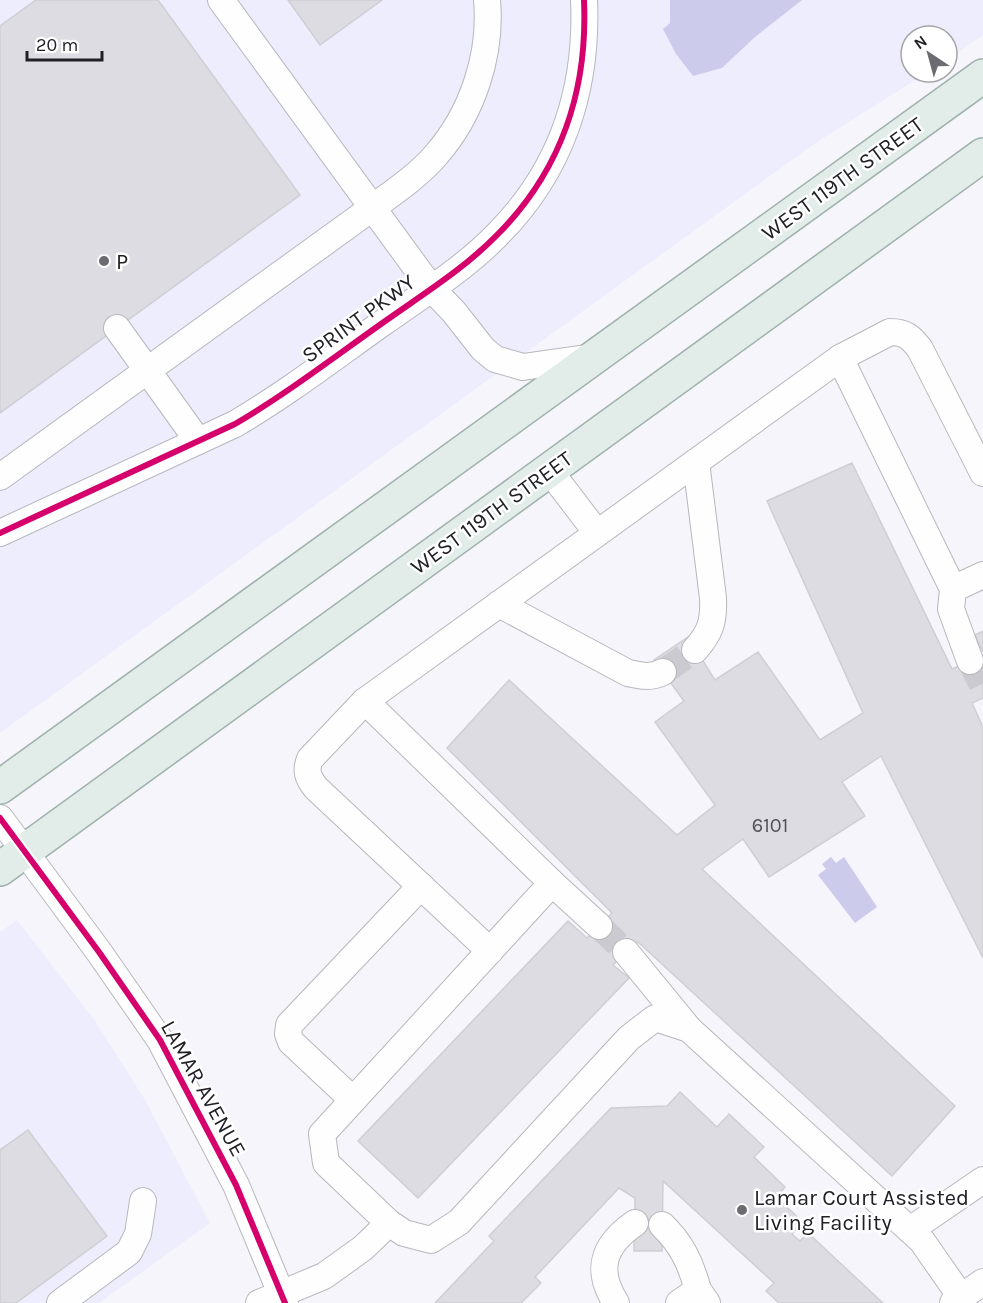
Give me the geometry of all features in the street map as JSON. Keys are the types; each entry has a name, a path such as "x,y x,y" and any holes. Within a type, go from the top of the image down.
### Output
{"main road":[{"name":"WEST 119TH STREET","path":"0,787 983,76"},
{"name":"WEST 119TH STREET","path":"12,860 983,155"}],"street":[{"path":"221,0 431,288 454,312 483,349 495,359 523,367 597,356"},
{"path":"0,477 372,208 412,178 436,156 463,116 479,76 487,43 487,0"},
{"name":"SPRINT PKWY","path":"0,533 235,424 270,404 463,265 497,235 523,206 545,173 562,137 582,70 586,34 584,0"},
{"path":"117,328 198,441"},
{"path":"490,951 316,788 308,775 307,766 310,759 365,701 840,358 890,332 899,332 913,340 920,349 983,472"},
{"path":"840,358 953,589 951,609 970,661"},
{"path":"696,462 714,617 705,639 696,650"},
{"path":"549,470 597,533"},
{"path":"953,589 983,575"},
{"path":"498,604 628,673 642,676 663,672"},
{"path":"365,701 599,926"},
{"name":"LAMAR AVENUE","path":"0,818 12,860 99,952 160,1040 236,1185 275,1300"},
{"path":"552,883 322,1134 326,1163 389,1223 404,1233 431,1240 459,1222 629,1038 656,1018 689,1029"},
{"path":"353,1100 291,1042 288,1034 289,1025 421,886"},
{"path":"626,952 689,1029 922,1241 957,1300 983,1282"},
{"path":"910,1230 983,1180"},
{"path":"60,1303 129,1252 138,1234 143,1201"},
{"path":"275,1300 324,1276 363,1248 389,1223"},
{"path":"616,1303 605,1282 603,1268 608,1251 620,1233 634,1223"},
{"path":"662,1225 681,1245 688,1258 695,1299"}],"shaded area":[{"path":"0,0 983,0 983,35 959,52 959,24 899,24 899,84 909,84 814,144 0,733"},
{"path":"17,920 95,1021 145,1100 210,1223 99,1303 0,1303 0,932"}],"water":[{"path":"670,0 802,0 755,37 722,68 693,76 676,54 663,29 670,23"},
{"path":"831,857 836,863 844,857 877,907 855,923 818,875 826,869 822,864"}],"building":[{"name":"P","path":"36,0 158,0 300,195 0,413 0,26"},
{"path":"288,0 382,0 320,45"},
{"path":"852,463 952,669 983,655 983,698 972,703 983,727 983,958 881,756 842,782 865,816 769,877 743,839 702,869 955,1106 892,1176 638,942 613,965 629,978 418,1198 358,1141 568,921 587,938 612,913 447,748 509,680 677,835 715,805 655,722 684,701 654,660 688,637 715,680 758,652 820,740 863,713 767,501"},
{"path":"983,631 983,652 975,635"},
{"name":"Lamar Court Assisted Living Facility","path":"680,1092 717,1127 729,1114 764,1147 754,1157 785,1187 776,1197 803,1222 792,1234 800,1241 808,1233 883,1303 779,1303 766,1291 774,1283 663,1181 662,1251 634,1251 635,1198 619,1188 535,1277 541,1283 521,1303 435,1303 494,1241 489,1236 611,1108 667,1106"},
{"path":"28,1130 107,1236 16,1303 0,1303 0,1150"}],"tunnel":[{"path":"663,672 695,650"},
{"path":"970,661 983,687"},
{"path":"599,926 626,952"}],"cycle path":[{"path":"0,533 235,424 309,376 441,282 484,248 519,210 538,184 554,156 566,127 581,66 584,0"},
{"path":"0,818 99,952 160,1040 236,1185 285,1303"}],"place":[{"name":"P","path":"104,261"},
{"name":"Lamar Court Assisted Living Facility","path":"742,1210"}]}
